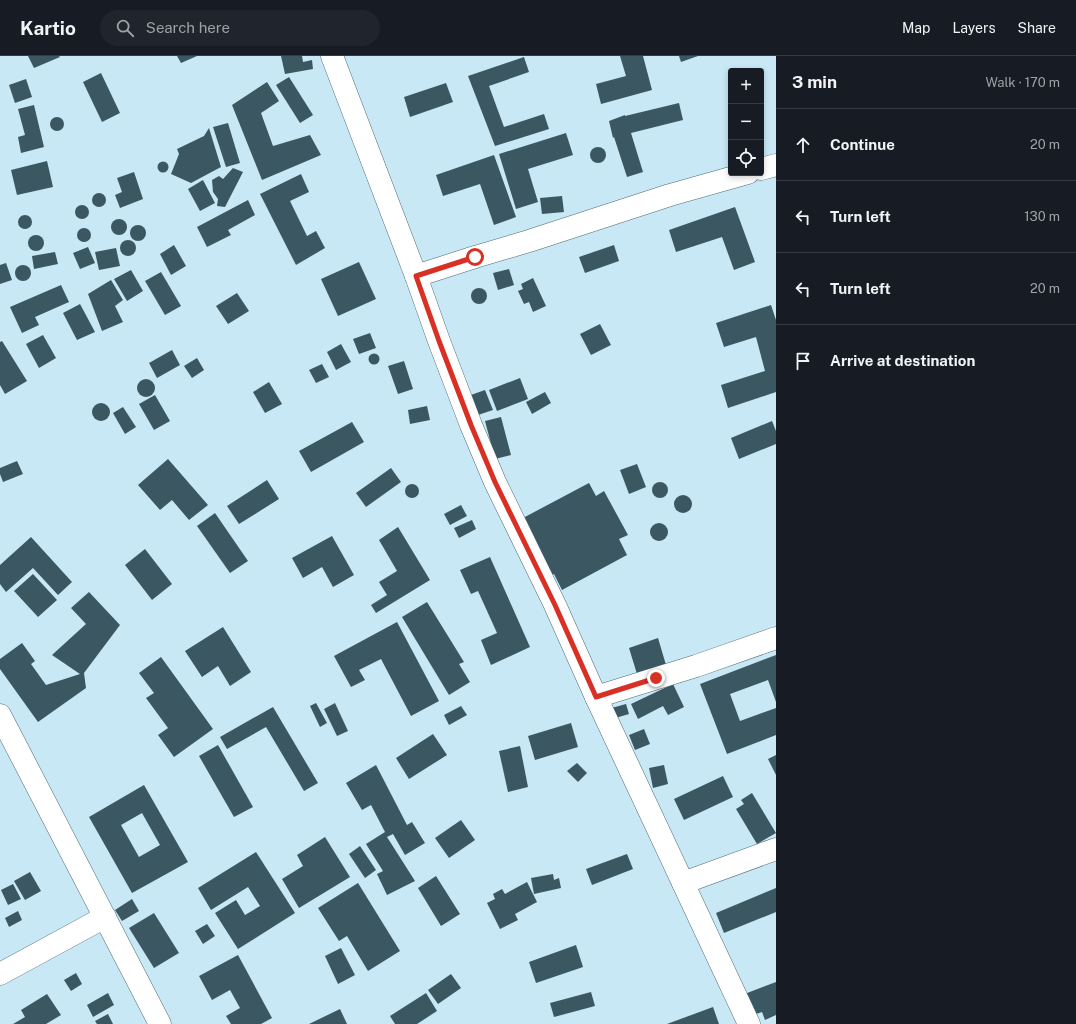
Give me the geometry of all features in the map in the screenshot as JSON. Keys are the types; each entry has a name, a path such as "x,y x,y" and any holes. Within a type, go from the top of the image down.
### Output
{"street":[{"path":"332,56 416,276 444,355 495,482 555,605 596,697 749,1024"},
{"path":"764,168 776,165"},
{"path":"416,276 536,239 670,195 737,176"},
{"path":"596,697 696,666 776,638"},
{"path":"0,715 160,1024"},
{"path":"683,883 776,849"},
{"path":"0,974 105,917"}],"building":[{"path":"28,56 59,56 60,57 34,68"},
{"path":"177,56 197,56 181,63"},
{"path":"281,56 302,56 303,62 312,60 313,69 285,74"},
{"path":"620,56 643,56 652,90 601,104 596,84 626,76"},
{"path":"679,56 698,56 681,62"},
{"path":"524,57 529,72 489,86 504,127 544,114 549,129 495,146 468,76"},
{"path":"101,73 120,113 102,122 83,82"},
{"path":"289,77 313,115 300,123 276,85"},
{"path":"26,79 32,97 15,103 9,85"},
{"path":"267,82 279,101 261,113 273,146 310,135 321,155 262,180 232,105"},
{"path":"446,83 453,102 410,117 404,97"},
{"path":"679,103 683,120 631,133 643,172 627,177 614,137 613,138 609,121 625,115"},
{"path":"34,105 44,147 21,153 18,137 25,135 18,109"},
{"path":"54,117 60,117 64,121 64,127 60,131 54,131 50,127 50,121"},
{"path":"228,123 240,163 226,167 213,127"},
{"path":"209,128 221,167 191,183 171,174 179,154 177,149 204,136"},
{"path":"566,133 573,155 528,169 538,202 516,209 499,154"},
{"path":"595,147 601,147 606,152 604,161 601,163 595,163 590,158 590,152"},
{"path":"494,155 516,217 494,225 480,184 443,196 436,175"},
{"path":"47,161 53,187 17,195 11,170"},
{"path":"163,161 167,163 169,167 167,171 163,173 159,171 157,167 159,163"},
{"path":"233,168 243,172 225,207 217,206 218,199 213,192 212,180 219,176 223,179"},
{"path":"134,172 143,199 120,208 115,195 122,192 117,178"},
{"path":"301,174 309,192 290,201 307,236 316,231 325,248 296,265 260,194"},
{"path":"203,180 215,203 200,211 188,189"},
{"path":"99,193 104,195 106,200 104,205 99,207 94,205 92,200 94,195"},
{"path":"562,196 564,212 542,214 540,198"},
{"path":"248,200 255,215 228,230 231,235 207,247 197,227"},
{"path":"79,205 85,205 89,209 89,215 85,219 79,219 75,215 75,209"},
{"path":"735,207 755,262 734,270 722,237 676,252 669,230"},
{"path":"22,215 28,215 32,219 32,225 28,229 22,229 18,225 18,219"},
{"path":"119,219 126,224 127,227 122,234 119,235 112,230 111,227 116,220"},
{"path":"138,225 144,227 146,233 144,239 138,241 132,239 130,233 132,227"},
{"path":"84,228 89,230 91,235 89,240 84,242 79,240 77,235 79,230"},
{"path":"33,235 39,235 44,240 42,249 39,251 33,251 28,246 28,240"},
{"path":"125,240 131,240 136,245 134,254 131,256 125,256 120,251 120,245"},
{"path":"174,245 186,266 171,275 160,254"},
{"path":"614,245 619,261 585,273 579,257"},
{"path":"88,247 95,263 80,269 73,253"},
{"path":"116,248 120,266 99,270 95,252"},
{"path":"55,252 58,264 34,269 32,256"},
{"path":"359,262 376,299 338,316 321,279"},
{"path":"6,263 12,280 0,284 0,265"},
{"path":"23,265 30,270 31,273 26,280 23,281 16,276 15,273 20,266"},
{"path":"509,269 514,285 498,290 493,273"},
{"path":"131,270 143,291 127,301 114,279"},
{"path":"161,272 181,306 165,315 145,281"},
{"path":"533,278 546,306 533,312 529,302 524,304 518,291 523,289 521,284"},
{"path":"111,280 123,300 115,306 123,322 102,331 88,294"},
{"path":"61,285 69,302 35,317 39,325 22,333 10,307"},
{"path":"476,288 482,288 487,293 485,302 482,304 476,304 471,299 471,293"},
{"path":"237,293 249,311 228,324 216,306"},
{"path":"80,304 95,332 77,340 63,313"},
{"path":"771,305 776,320 776,392 728,408 721,385 765,371 756,337 724,347 716,323"},
{"path":"600,324 611,345 591,355 580,334"},
{"path":"370,333 376,348 359,354 353,339"},
{"path":"43,335 56,358 39,368 26,344"},
{"path":"2,341 27,381 5,394 0,385 0,342"},
{"path":"341,344 351,362 336,370 327,352"},
{"path":"172,350 180,365 157,378 149,363"},
{"path":"372,354 376,354 378,355 378,363 372,364 369,361 369,357"},
{"path":"197,358 204,370 192,378 184,366"},
{"path":"404,361 413,389 398,394 388,366"},
{"path":"322,364 329,377 316,383 309,370"},
{"path":"520,378 528,399 497,411 489,390"},
{"path":"146,379 152,382 155,388 152,394 146,397 140,394 137,388 140,382"},
{"path":"269,382 282,404 265,413 253,392"},
{"path":"485,390 493,410 475,416 468,396"},
{"path":"545,392 551,403 532,414 526,402"},
{"path":"155,395 170,421 154,430 139,404"},
{"path":"101,403 107,406 110,412 107,418 101,421 95,418 92,412 95,406"},
{"path":"427,406 430,420 410,424 408,410"},
{"path":"123,407 136,427 125,434 113,413"},
{"path":"501,417 511,455 495,459 485,421"},
{"path":"772,421 776,431 776,444 739,459 731,438"},
{"path":"352,422 364,442 311,472 299,451"},
{"path":"168,459 208,505 189,520 172,500 160,510 138,485"},
{"path":"17,461 23,474 3,482 0,474 0,468"},
{"path":"637,464 646,487 629,494 620,470"},
{"path":"391,468 401,482 366,507 356,493"},
{"path":"267,480 279,499 239,524 227,506"},
{"path":"657,482 663,482 668,487 666,496 663,498 657,498 652,493 652,487"},
{"path":"589,483 596,496 604,491 628,535 619,539 627,555 562,590 554,574 546,578 523,518"},
{"path":"412,484 417,486 419,491 417,496 412,498 407,496 405,491 407,486"},
{"path":"683,495 689,498 692,504 689,510 683,513 677,510 674,504 677,498"},
{"path":"461,505 467,516 450,525 444,514"},
{"path":"215,513 248,561 230,573 197,526"},
{"path":"472,520 476,529 459,538 454,528"},
{"path":"655,523 663,523 668,528 666,539 663,541 655,541 650,536 650,528"},
{"path":"398,527 430,580 376,613 371,605 387,595 379,582 397,571 379,540"},
{"path":"332,536 354,575 333,587 322,567 303,578 292,558"},
{"path":"31,537 72,582 58,595 33,568 6,592 0,584 0,565"},
{"path":"145,549 172,584 152,600 125,565"},
{"path":"490,557 530,647 491,665 481,640 497,633 478,591 471,594 460,570"},
{"path":"33,574 57,600 38,617 14,591"},
{"path":"89,592 120,625 84,673 86,688 38,722 0,669 0,659 22,643 35,661 31,664 46,685 80,674 52,655 86,624 71,608"},
{"path":"427,602 464,662 459,664 470,682 449,695 402,617"},
{"path":"397,622 439,701 411,716 381,659 359,670 365,680 351,687 334,656"},
{"path":"223,627 251,672 230,686 218,666 202,677 185,651"},
{"path":"658,638 666,665 637,674 629,648"},
{"path":"776,655 776,702 768,680 730,694 740,721 776,708 776,735 727,754 700,684"},
{"path":"161,657 213,729 174,757 158,735 168,728 146,698 154,693 139,673"},
{"path":"673,684 684,707 668,715 663,706 638,719 631,704"},
{"path":"316,703 327,723 320,727 310,706"},
{"path":"335,703 348,731 337,736 324,709"},
{"path":"626,704 629,714 612,719 608,709"},
{"path":"461,706 467,715 449,725 444,715"},
{"path":"273,707 318,783 304,791 266,727 227,749 220,737"},
{"path":"571,723 578,747 535,760 528,736"},
{"path":"644,729 650,744 635,750 629,735"},
{"path":"433,734 447,755 409,779 396,758"},
{"path":"218,745 253,807 234,817 199,756"},
{"path":"520,746 528,787 508,792 499,751"},
{"path":"776,755 776,775 768,759"},
{"path":"577,763 587,773 578,782 567,771"},
{"path":"376,765 407,825 412,822 425,843 405,855 393,834 387,837 415,881 387,895 377,874 383,871 366,844 385,832 371,805 362,810 346,783"},
{"path":"664,765 668,784 653,788 649,768"},
{"path":"723,776 733,797 684,820 674,799"},
{"path":"144,785 188,862 132,893 89,817","holes":["142,813 160,845 139,857 121,825"]},
{"path":"752,793 776,833 757,844 736,809 744,804 741,800"},
{"path":"461,820 475,840 449,858 435,838"},
{"path":"325,837 350,877 299,908 282,879 303,866 297,855"},
{"path":"360,846 376,870 365,878 349,854"},
{"path":"256,852 295,913 238,949 215,913 236,900 245,915 260,906 248,887 211,910 198,888"},
{"path":"627,854 633,869 592,885 586,869"},
{"path":"30,872 41,891 25,900 14,881"},
{"path":"553,874 554,880 559,878 561,888 534,894 531,878"},
{"path":"436,876 460,914 441,926 418,888"},
{"path":"527,882 537,902 515,914 518,920 500,929 487,903 495,899 493,894 502,889 505,894"},
{"path":"358,883 400,951 368,971 347,936 339,941 318,908"},
{"path":"13,884 21,899 8,905 1,890"},
{"path":"776,888 776,912 724,933 716,913"},
{"path":"132,899 139,911 122,921 115,910"},
{"path":"18,911 22,920 9,927 5,918"},
{"path":"154,913 179,953 154,968 129,928"},
{"path":"207,924 215,936 203,944 195,931"},
{"path":"576,945 583,967 536,983 529,962"},
{"path":"341,948 355,975 338,984 325,956"},
{"path":"238,955 272,1018 261,1024 231,1024 226,1016 240,1008 230,990 212,1000 199,976"},
{"path":"76,973 82,984 71,991 64,980"},
{"path":"451,974 461,988 438,1004 428,990"},
{"path":"776,982 776,1015 765,1020 762,1012 750,1016 742,995"},
{"path":"591,992 595,1006 554,1017 550,1003"},
{"path":"108,993 114,1005 93,1017 87,1005"},
{"path":"426,993 437,1011 417,1024 395,1024 390,1016"},
{"path":"47,994 61,1015 46,1024 13,1024 25,1017 21,1010"},
{"path":"713,1007 719,1024 667,1024"},
{"path":"340,1009 347,1024 309,1024"},
{"path":"108,1014 113,1024 97,1024 95,1021"}],"route":[{"path":"475,257 416,276 471,425 495,482 555,605 596,697 656,678"}]}
